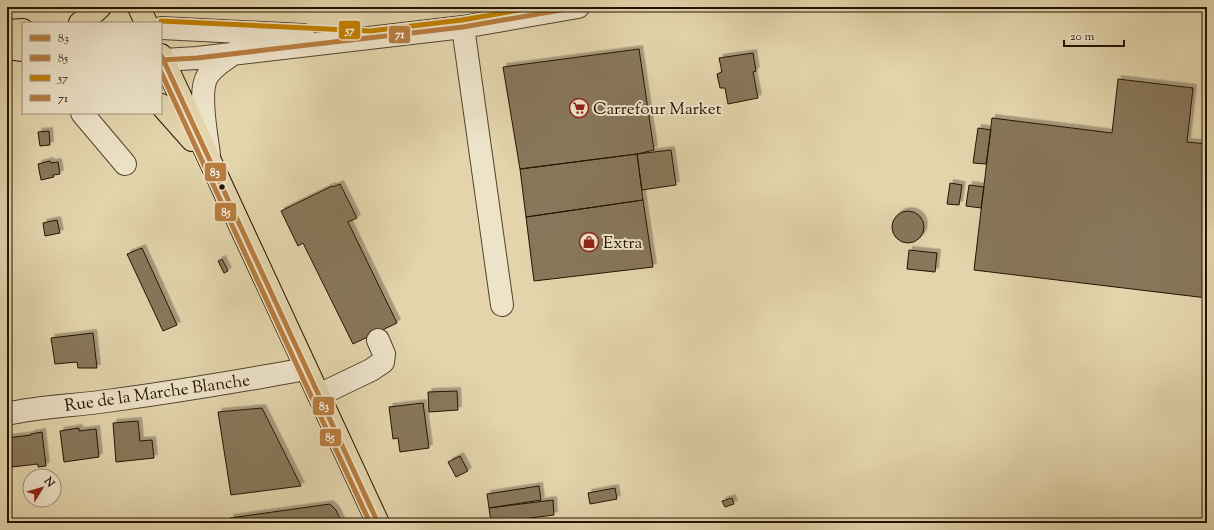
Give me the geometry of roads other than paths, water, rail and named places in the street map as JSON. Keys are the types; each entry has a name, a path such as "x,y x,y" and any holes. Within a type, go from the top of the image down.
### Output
{"main road":[{"path":"81,22 100,7"},
{"path":"138,7 146,22"},
{"path":"7,31 22,30"},
{"path":"7,48 22,50"},
{"path":"162,58 378,523"},
{"path":"162,106 209,159"}],"street":[{"path":"162,58 197,58 462,27 578,7"},
{"path":"462,27 502,305"},
{"path":"162,28 370,38"},
{"path":"209,159 203,100 205,82 211,71 234,53"},
{"path":"83,114 125,164"},
{"path":"319,395 370,370 382,362 384,354 378,340"},
{"name":"Rue de la Marche Blanche","path":"7,414 28,409 95,403 178,391 306,369"}],"place":[{"name":"Carrefour Market","path":"579,108"},
{"name":"Extra","path":"589,242"}]}
